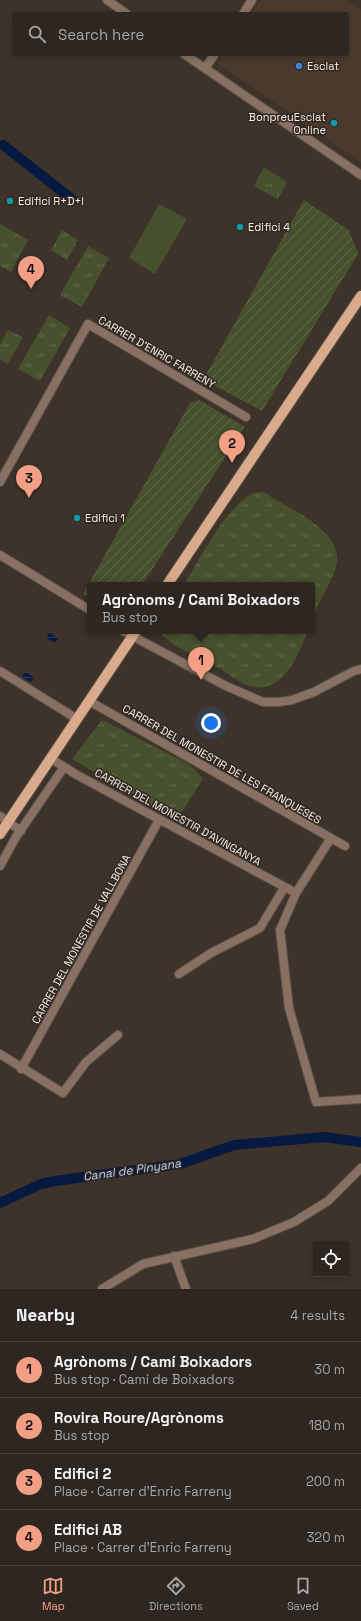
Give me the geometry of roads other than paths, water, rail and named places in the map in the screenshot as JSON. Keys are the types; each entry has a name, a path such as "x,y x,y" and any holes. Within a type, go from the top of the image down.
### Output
{"main road":[{"path":"168,582 361,296"},
{"path":"0,834 4,818 50,758 77,719 129,634"}],"street":[{"path":"107,0 124,12"},
{"path":"244,12 252,0"},
{"path":"187,56 361,175"},
{"path":"205,68 214,56"},
{"name":"CARRER D'ENRIC FARRENY","path":"0,482 88,324 246,417"},
{"path":"0,555 87,608"},
{"path":"132,634 226,686 263,702 292,700 314,692 354,671 361,669"},
{"path":"0,671 77,719"},
{"name":"CARRER DEL MONESTIR DE LES FRANQUESES","path":"89,701 345,846"},
{"name":"CARRER DEL MONESTIR D'AVINGANYA","path":"50,758 159,820 296,894"},
{"path":"0,866 21,831 64,767"},
{"path":"4,818 21,831"},
{"name":"CARRER DEL MONESTIR DE VALLBONA","path":"21,1068 159,820"},
{"path":"331,838 296,894 280,930 289,1008 316,1102 361,1099"},
{"path":"179,974 211,953 260,928 284,888"},
{"path":"0,1054 63,1093 86,1062 118,1035"},
{"path":"102,1289 143,1264 253,1239 294,1222 328,1201 361,1168"},
{"path":"174,1256 186,1289"}],"water":[{"path":"49,633 58,638 55,643 46,638"},
{"path":"25,672 34,677 31,682 22,677"}],"waterway":[{"name":"Canal de Pinyana","path":"3,145 73,200"},
{"name":"Canal de Pinyana","path":"0,1203 41,1184 180,1164 234,1145 324,1137 361,1142"}],"place":[{"name":"Esclat","path":"299,66"},
{"name":"BonpreuEsclat Online","path":"334,123"},
{"name":"Edifici R+D+I","path":"10,201"},
{"name":"Edifici 4","path":"240,227"},
{"name":"Edifici AB","path":"31,289"},
{"name":"Rovira Roure/Agrònoms","path":"232,463"},
{"name":"Edifici 2","path":"29,498"},
{"name":"Edifici 1","path":"77,518"},
{"name":"Agrònoms / Camí Boixadors","path":"201,680"}]}
